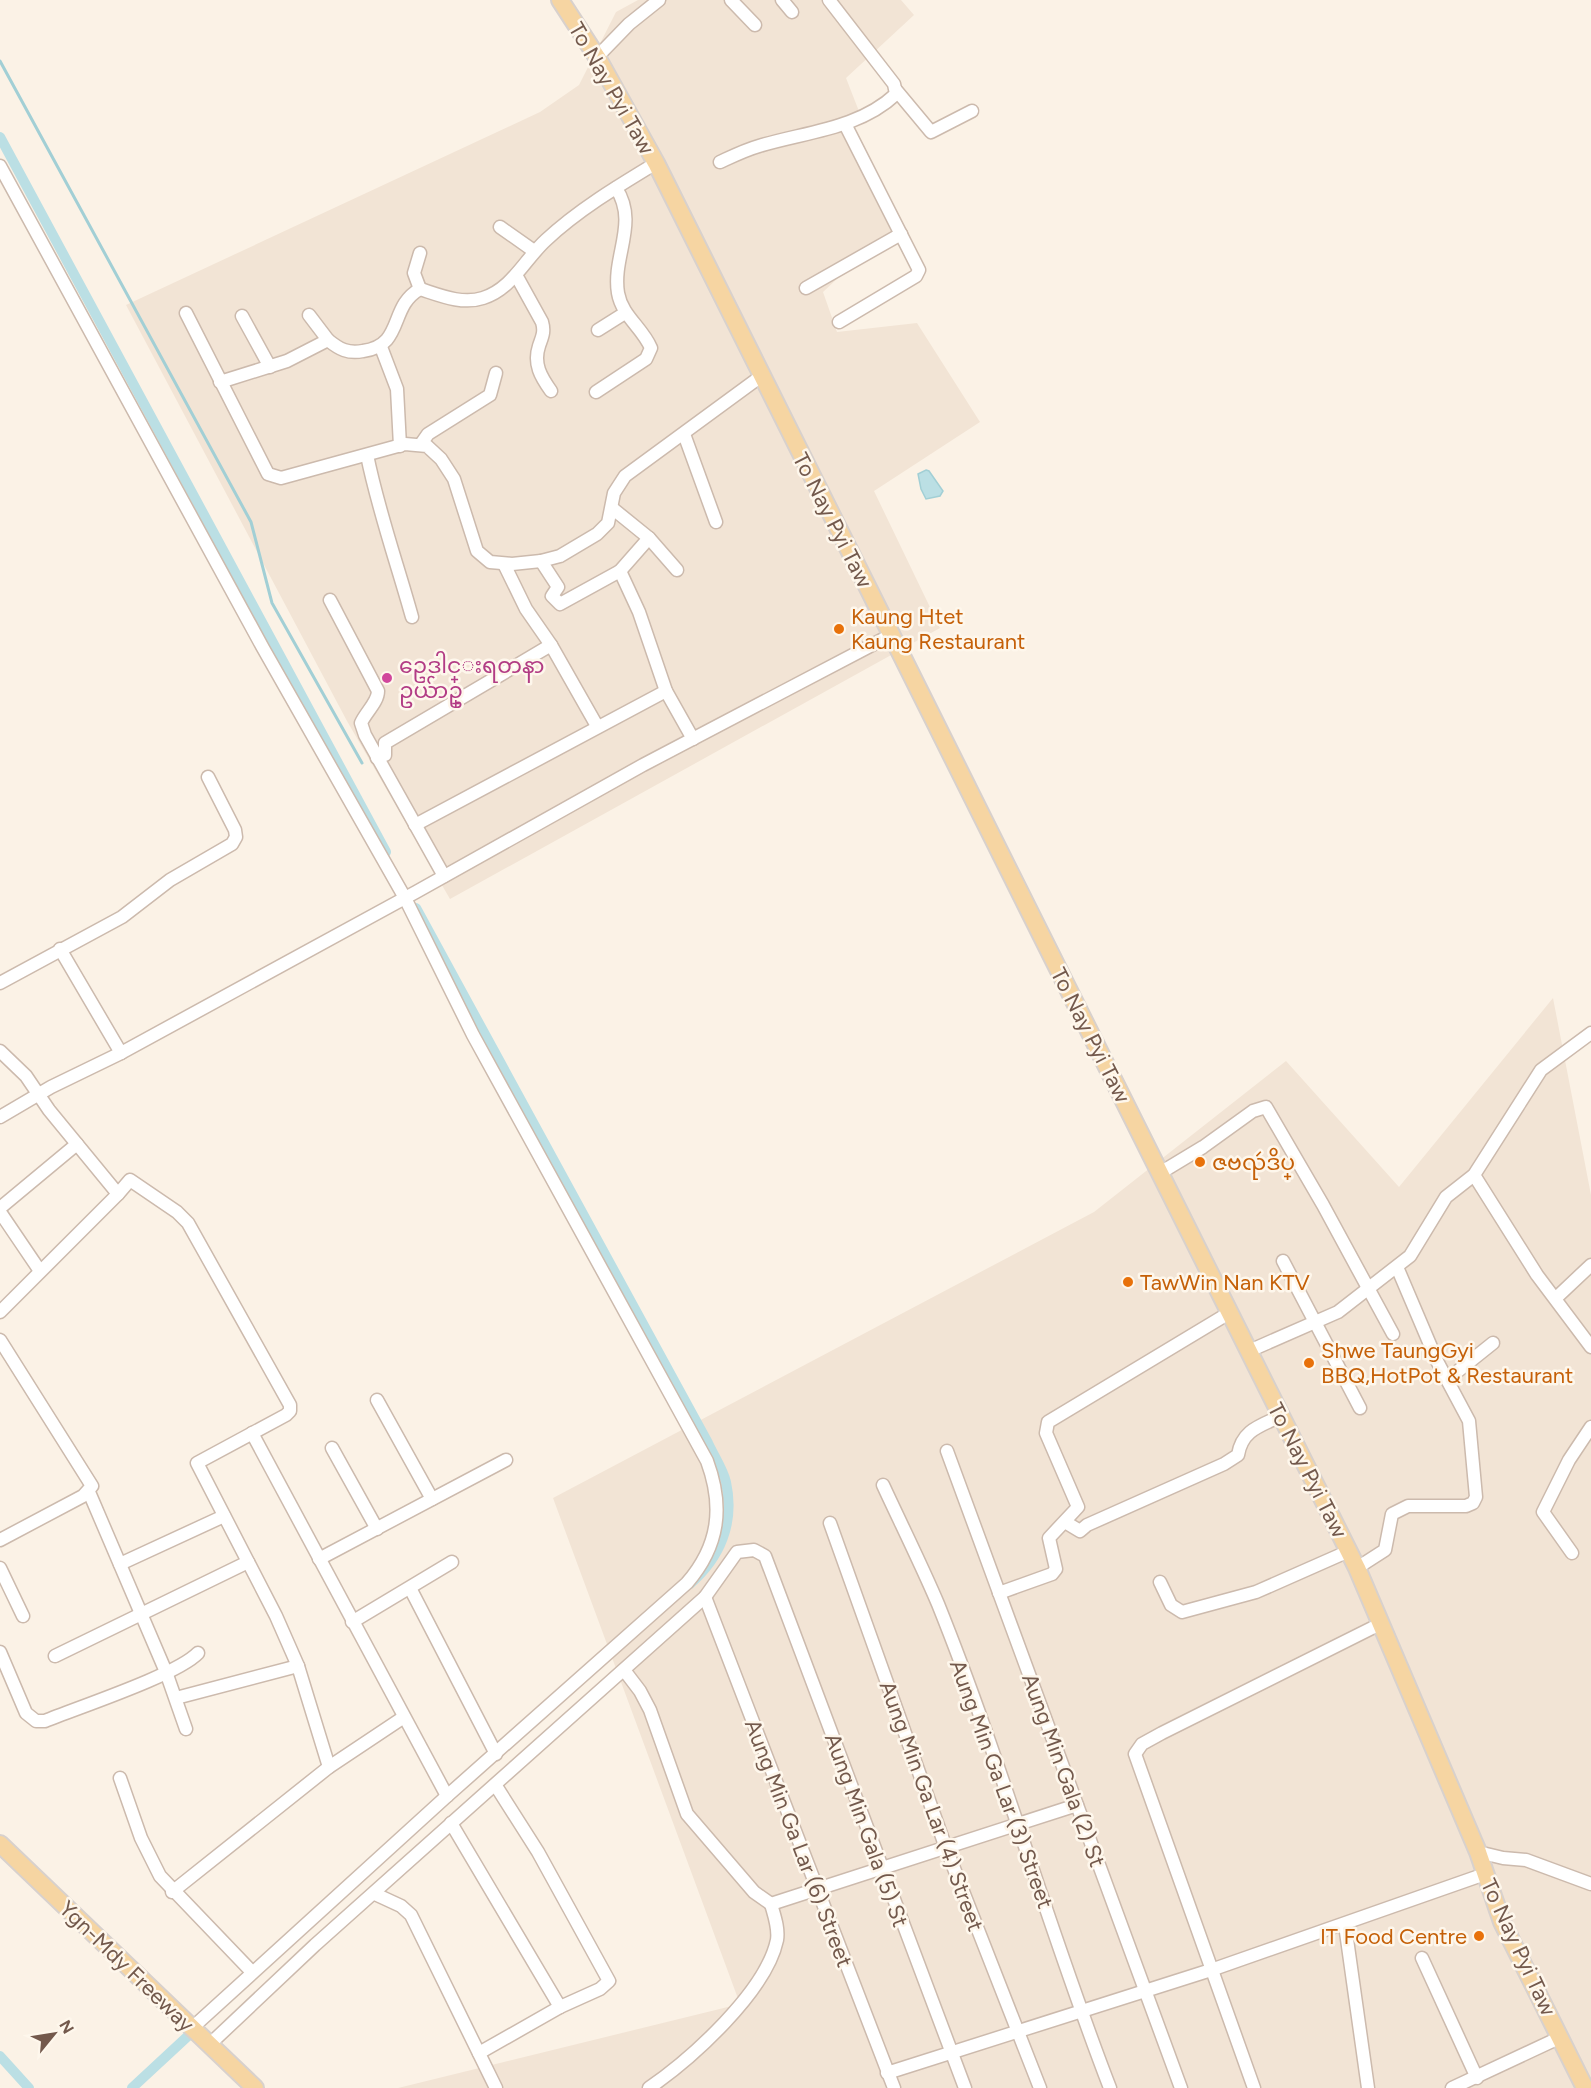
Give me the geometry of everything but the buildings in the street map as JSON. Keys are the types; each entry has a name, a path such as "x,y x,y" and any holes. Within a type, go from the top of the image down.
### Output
{"main road":[{"name":"To Nay Pyi Taw","path":"560,0 597,57 656,163 760,377 1349,1551 1382,1623 1478,1852 1502,1922 1585,2088"},
{"name":"Ygn-Mdy Freeway","path":"0,1844 255,2088"}],"street":[{"path":"597,57 628,24 659,0"},
{"path":"731,0 755,25"},
{"path":"782,0 792,12"},
{"path":"829,0 896,90 931,132 972,111"},
{"path":"720,162 756,147 818,133 845,124 890,100 896,90"},
{"path":"839,322 919,273 845,124"},
{"path":"420,253 414,273 420,289 442,297 473,300 492,294 516,275 534,251 559,228 656,163"},
{"path":"0,166 263,648 409,896 473,1035 707,1461 717,1498 716,1533 700,1567 687,1583 447,1796 192,2028"},
{"path":"596,392 650,355 651,348 643,332 625,313 617,285 626,211 616,188"},
{"path":"500,227 534,251"},
{"path":"806,288 901,234"},
{"path":"516,275 542,322 544,330 536,357 540,375 551,391"},
{"path":"309,315 328,340 347,352 362,352 387,342 405,301 420,289"},
{"path":"186,313 266,470 272,476 281,478 400,446 421,444 434,450 454,479 477,551 490,562 504,564 541,561 560,556 597,534 608,523 614,493 625,476 760,377"},
{"path":"598,330 625,313"},
{"path":"242,316 270,367"},
{"path":"220,382 270,367 328,340"},
{"path":"381,346 398,388 400,446"},
{"path":"421,444 428,434 490,395 496,373"},
{"path":"684,434 716,522"},
{"path":"367,455 375,493 392,542 412,618"},
{"path":"612,508 649,538 677,570"},
{"path":"541,561 558,587 552,596 558,604 620,571 649,538"},
{"path":"504,564 526,609 550,645 597,726"},
{"path":"620,571 646,630 666,691 693,739"},
{"path":"330,600 378,691 376,700 368,709 362,723 377,758 444,876"},
{"path":"0,1117 51,1087 121,1053 693,739 891,635"},
{"path":"377,758 385,754 385,743 550,645"},
{"path":"416,825 666,691"},
{"path":"0,982 122,917 170,880 232,844 236,837 235,830 208,777"},
{"path":"60,949 121,1053"},
{"path":"1249,1351 1338,1312 1410,1256 1446,1197 1474,1176 1541,1070 1591,1033"},
{"path":"0,1051 26,1076 49,1110 118,1194"},
{"path":"1160,1173 1203,1147 1253,1111 1266,1107 1323,1205 1366,1289 1393,1334"},
{"path":"40,1271 0,1210 77,1144"},
{"path":"1474,1176 1537,1275 1591,1347"},
{"path":"0,1312 130,1180 177,1212 188,1223 291,1408 286,1415 197,1462 276,1616 298,1666 329,1767"},
{"path":"1283,1261 1360,1408"},
{"path":"1556,1298 1591,1265"},
{"path":"1357,1568 1385,1550 1392,1514 1399,1508 1466,1506 1473,1503 1476,1497 1469,1421 1437,1361 1397,1267"},
{"path":"999,1593 1052,1574 1056,1569 1049,1538 1078,1507 1046,1433 1048,1422 1229,1313"},
{"path":"0,1340 86,1472 92,1486 89,1492 0,1540"},
{"path":"1448,1379 1493,1343"},
{"path":"376,1400 432,1499"},
{"path":"1065,1522 1080,1531 1087,1525 1224,1464 1238,1455 1246,1433 1281,1416"},
{"path":"1572,1553 1543,1512 1569,1460 1591,1427"},
{"path":"252,1433 447,1796"},
{"path":"332,1448 377,1529"},
{"name":"Aung Min Gala (2) St","path":"948,1451 1181,2088"},
{"path":"319,1559 506,1460"},
{"name":"Aung Min Ga Lar (3) Street","path":"883,1485 938,1604 1018,1822 1080,2011 1110,2088"},
{"path":"89,1492 166,1672 186,1729"},
{"path":"120,1564 224,1516"},
{"name":"Aung Min Ga Lar (4) Street","path":"830,1523 945,1848 1040,2088"},
{"name":"Aung Min Gala (5) St","path":"705,1597 737,1552 754,1550 762,1552 965,2088"},
{"path":"1160,1582 1171,1605 1182,1612 1256,1592 1349,1551"},
{"path":"55,1656 248,1562"},
{"path":"352,1622 452,1562"},
{"path":"0,1568 23,1616"},
{"path":"410,1587 496,1754"},
{"path":"209,2045 315,1945 375,1894 451,1823 496,1786 705,1597"},
{"name":"Aung Min Ga Lar (6) Street","path":"705,1597 894,2088"},
{"path":"1254,2088 1135,1754 1142,1744 1162,1733 1382,1623"},
{"path":"0,1652 26,1713 36,1721 45,1721 190,1662 198,1653"},
{"path":"176,1698 298,1666"},
{"path":"624,1670 640,1691 650,1710 687,1814 754,1893 771,1904 777,1940 757,1984 701,2045 649,2088"},
{"path":"172,1892 329,1767 404,1717"},
{"path":"120,1778 150,1858 172,1892 252,1972"},
{"path":"479,2053 560,2007 605,1986 609,1977 538,1852 496,1786"},
{"path":"771,1904 1018,1822 1077,1805"},
{"path":"451,1823 560,2007"},
{"path":"1478,1852 1526,1860 1591,1884"},
{"path":"887,2073 1211,1970 1345,1925 1485,1874"},
{"path":"375,1894 401,1906 411,1915 496,2088"},
{"path":"1345,1925 1368,2088"},
{"path":"1422,1958 1478,2078"},
{"path":"1452,2088 1478,2078 1561,2037"}],"shaded area":[{"path":"638,0 901,0 914,15 846,78 862,119 850,129 901,237 855,262 823,292 837,332 917,323 980,422 874,491 940,628 450,899 347,721 126,305 540,112 579,85 616,12"},
{"path":"1553,998 1591,1195 1591,2088 398,2088 740,2004 553,1498 1094,1212 1286,1061 1399,1187"}],"water":[{"path":"926,470 943,491 940,496 926,499 918,474"}],"waterway":[{"path":"0,61 251,522 272,603 362,763"},
{"path":"0,137 386,852"},
{"path":"416,908 723,1472 728,1497 723,1539 710,1563 690,1584"},
{"path":"132,2088 188,2036"},
{"path":"0,2056 29,2088"}],"place":[{"name":"Kaung Htet Kaung Restaurant","path":"839,629"},
{"name":"ဥေဒါင္းရတနာ ဥယ်ာဥ္","path":"387,678"},
{"name":"ဇဗၺဴဒိပ္","path":"1200,1162"},
{"name":"TawWin Nan KTV","path":"1128,1282"},
{"name":"Shwe TaungGyi BBQ,HotPot & Restaurant","path":"1309,1363"},
{"name":"IT Food Centre","path":"1479,1936"}]}
